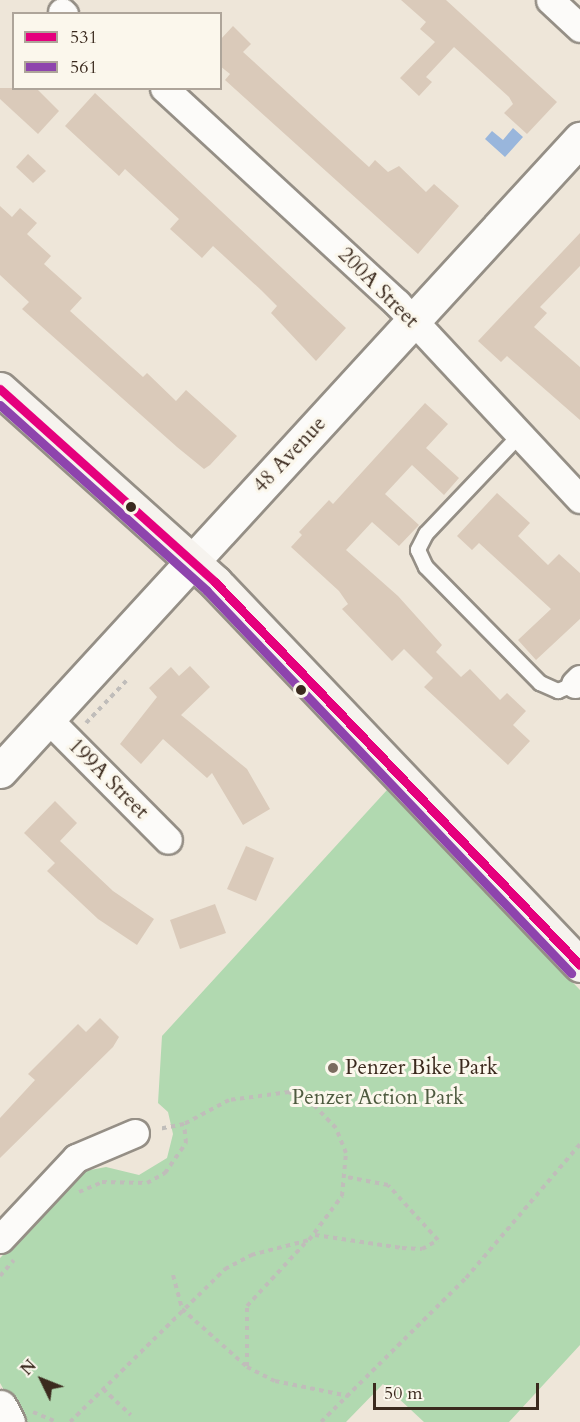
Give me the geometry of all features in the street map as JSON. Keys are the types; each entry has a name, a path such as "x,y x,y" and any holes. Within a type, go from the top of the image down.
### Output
{"main road":[{"path":"0,389 191,562 580,965"}],"street":[{"path":"550,0 580,28"},
{"name":"200A Street","path":"166,90 413,322 580,499"},
{"name":"48 Avenue","path":"0,771 580,139"},
{"name":"199A Street","path":"48,719 168,840"},
{"path":"12,1245 76,1158 135,1133"}],"lane":[{"path":"519,436 426,534 418,550 426,567 540,683 558,691 577,682"}],"path":[{"path":"83,726 127,680"},
{"path":"174,1126 184,1124 229,1100 289,1092 315,1106 336,1128 346,1153 347,1177 342,1196 315,1234 246,1306 247,1367"},
{"path":"69,1202 102,1182 147,1183 165,1173 186,1143 184,1124"},
{"path":"321,1422 466,1278 580,1144"},
{"path":"315,1234 422,1249 438,1240 388,1185 347,1177"},
{"path":"70,1422 225,1269 251,1255 309,1240"},
{"path":"0,1275 12,1245"},
{"path":"172,1275 182,1309 247,1367 274,1381 349,1396"},
{"path":"103,1389 131,1415"},
{"path":"12,1414 57,1422"}],"green space":[{"name":"Penzer Action Park","path":"387,790 580,990 580,1345 509,1422 424,1422 383,1384 346,1422 22,1422 0,1383 0,1258 85,1171 106,1167 139,1175 167,1158 173,1134 168,1112 158,1103 162,1036"}],"water":[{"path":"513,128 523,137 505,157 485,139 492,131 503,140"}],"building":[{"path":"401,0 446,0 557,102 527,134 504,113 513,104 509,97 454,47 426,77 432,82 419,96 400,78 435,42 420,29 426,22"},
{"path":"233,26 251,44 243,52 369,167 375,160 388,172 399,166 426,192 434,184 459,206 418,254 225,80 230,74 222,68 222,38"},
{"path":"0,88 38,90 59,111 38,134 0,99"},
{"path":"95,93 346,328 316,361 271,313 277,306 261,290 213,246 202,258 170,229 179,219 125,169 119,176 65,126"},
{"path":"28,154 46,171 33,183 16,167"},
{"path":"0,206 12,217 20,208 37,223 27,234 51,256 44,264 82,298 70,311 143,377 147,373 176,401 186,390 237,436 210,465 204,469 177,447 22,309 29,302 0,275"},
{"path":"580,233 580,266 540,307 547,313 534,327 580,367 580,420 507,356 501,362 478,341"},
{"path":"425,403 448,424 426,448 459,478 444,495 412,465 385,494 419,525 399,546 372,522 346,550 398,596 442,645 436,652 461,677 470,669 500,700 507,693 526,711 513,725 530,741 508,765 424,687 433,678 404,649 392,661 342,609 348,604 339,591 291,547 302,535 299,532 329,500 333,504"},
{"path":"497,493 530,523 518,536 548,565 559,554 580,573 580,619 536,660 518,640 551,609 479,543 472,550 457,536"},
{"path":"190,666 210,687 181,715 247,769 270,809 243,825 212,773 207,778 163,739 141,764 120,744 157,697 149,688 171,667 179,676"},
{"path":"55,801 77,823 60,841 113,891 154,919 137,945 98,919 47,871 55,863 24,833"},
{"path":"246,846 274,858 256,901 227,889"},
{"path":"215,904 226,933 180,949 170,920"},
{"path":"100,1018 119,1037 113,1047 0,1158 0,1118 35,1080 28,1074 78,1024 86,1032"}],"transit line":[{"name":"531","path":"0,389 215,582 580,965"},
{"name":"561","path":"0,405 207,591 571,973"}],"place":[{"name":"Penzer Bike Park","path":"333,1068"}]}
